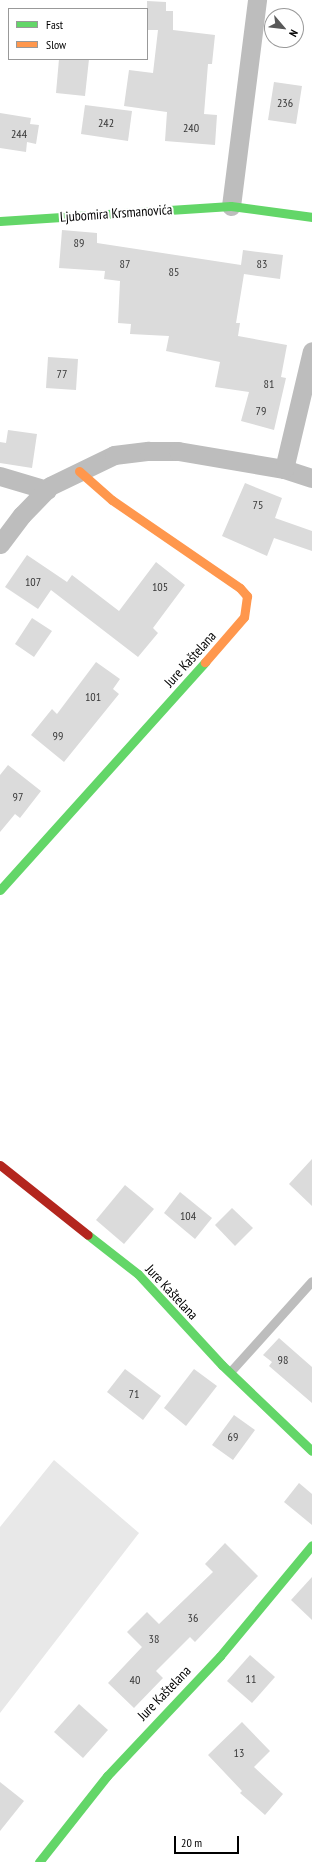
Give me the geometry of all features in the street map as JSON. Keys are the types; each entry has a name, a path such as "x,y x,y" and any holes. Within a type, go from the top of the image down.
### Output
{"street":[{"path":"231,206 257,0"},
{"name":"Ljubomira Krsmanovića","path":"0,221 231,206 312,217"},
{"path":"284,469 312,351"},
{"path":"0,544 22,515 47,490 114,455 149,451 178,451 284,469 312,478"},
{"name":"Jure Kaštelana","path":"0,890 224,641 244,617 247,608 247,596 240,588 112,500 79,472"},
{"path":"0,476 47,490"},
{"name":"Jure Kaštelana","path":"0,1165 138,1274 229,1373 312,1451"},
{"name":"Jure Kaštelana","path":"38,1862 107,1776 220,1656 312,1545"}],"lane":[{"path":"229,1373 312,1281"}],"shaded area":[{"path":"54,1460 139,1533 0,1713 0,1527"}],"building":[{"path":"147,1 166,2 166,11 173,11 173,30 215,35 212,64 208,64 204,114 217,115 215,145 165,141 167,112 124,106 129,70 153,73 158,30 148,30"},
{"path":"59,60 89,60 85,96 56,93"},
{"path":"274,82 302,86 296,124 268,120"},
{"path":"85,105 132,111 128,141 81,134"},
{"path":"0,113 31,118 30,124 39,125 36,144 27,142 26,152 0,148"},
{"path":"62,230 97,233 97,243 241,265 243,250 283,255 280,279 244,274 236,323 240,323 238,336 287,345 281,377 286,378 274,430 241,421 249,392 215,387 220,362 166,351 169,336 130,334 131,324 118,323 120,281 104,279 105,271 59,268"},
{"path":"48,357 78,359 76,390 46,388"},
{"path":"8,430 37,434 32,468 0,463 0,442 6,443"},
{"path":"245,483 282,498 275,518 312,531 312,551 274,538 267,556 222,536"},
{"path":"27,555 67,582 72,575 119,611 156,562 185,585 153,628 158,633 138,657 51,590 38,609 5,587"},
{"path":"32,618 52,631 34,657 15,644"},
{"path":"96,662 120,679 113,689 119,694 64,762 31,735 52,709 57,714"},
{"path":"8,765 41,791 20,818 15,814 0,832 0,775"},
{"path":"312,1159 312,1206 289,1184"},
{"path":"125,1185 154,1209 124,1244 96,1220"},
{"path":"180,1192 212,1218 195,1239 164,1213"},
{"path":"232,1208 253,1228 235,1246 215,1225"},
{"path":"279,1338 312,1367 312,1403 269,1366 272,1362 263,1355"},
{"path":"125,1369 161,1396 143,1420 107,1392"},
{"path":"194,1369 217,1386 186,1426 164,1408"},
{"path":"234,1415 255,1430 233,1460 212,1445"},
{"path":"299,1483 312,1494 312,1525 284,1502"},
{"path":"225,1543 258,1576 195,1642 190,1637 156,1671 163,1678 134,1708 108,1683 142,1647 127,1632 147,1612 159,1624 213,1572 205,1564"},
{"path":"312,1577 312,1620 291,1600"},
{"path":"250,1655 275,1677 252,1703 227,1681"},
{"path":"79,1704 108,1730 83,1758 54,1732"},
{"path":"242,1722 270,1751 254,1767 283,1794 265,1815 240,1793 242,1791 208,1755"},
{"path":"0,1782 24,1801 0,1831"}],"traffic: fast":[{"path":"0,221 231,206 312,217"},
{"path":"0,890 205,662"},
{"path":"88,1235 138,1274 222,1365 312,1451"},
{"path":"39,1862 107,1776 220,1656 312,1545"}],"traffic: slow":[{"path":"79,471 112,500 240,588 247,596 244,617 205,662"}],"traffic: jam":[{"path":"0,1165 88,1235"}]}
